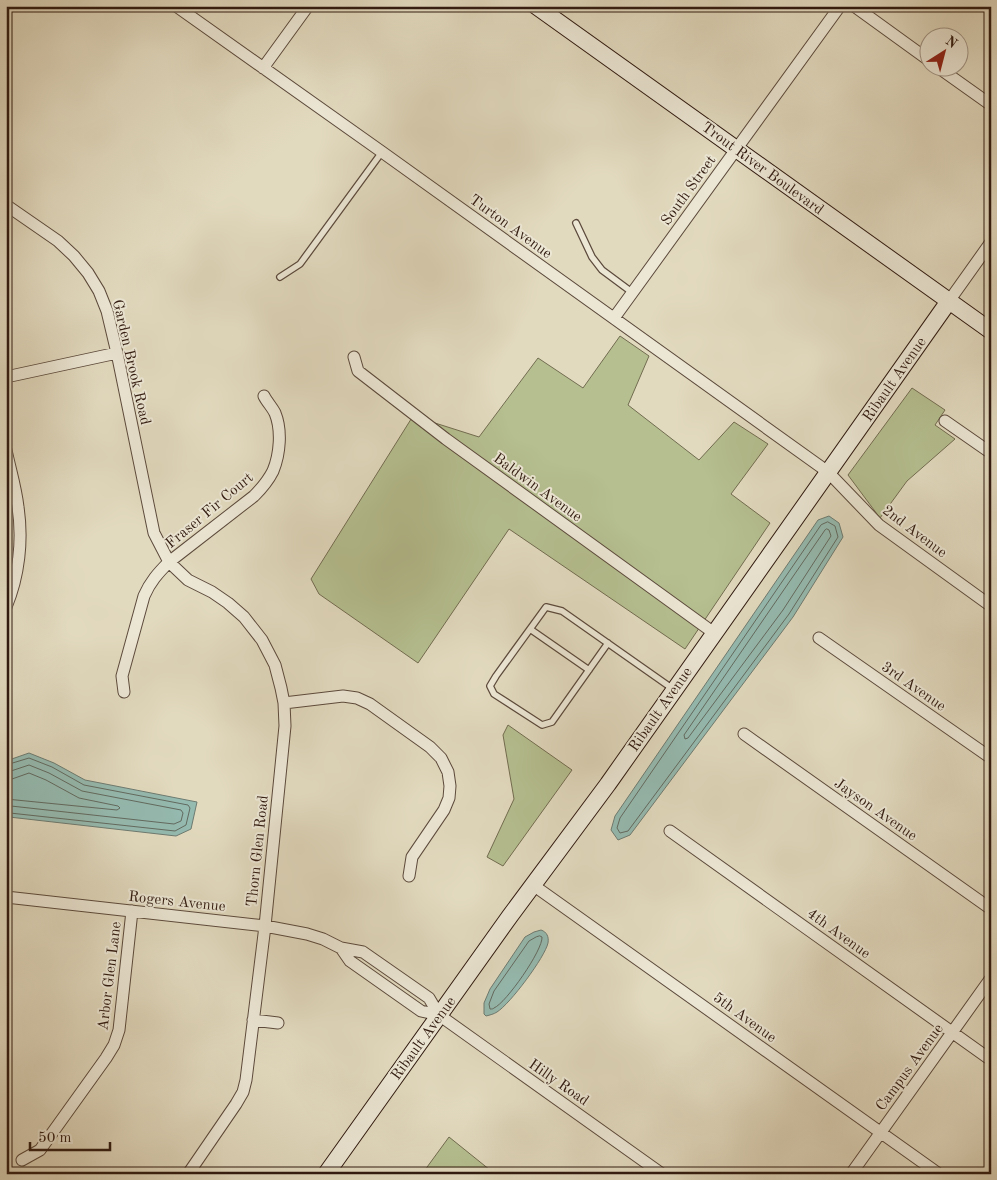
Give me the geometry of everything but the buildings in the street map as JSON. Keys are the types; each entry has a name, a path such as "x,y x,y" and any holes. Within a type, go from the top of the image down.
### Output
{"street":[{"name":"Turton Avenue","path":"176,6 828,472"},
{"path":"264,68 308,6"},
{"name":"Trout River Boulevard","path":"536,6 991,331"},
{"name":"South Street","path":"614,318 840,6"},
{"path":"854,6 920,54"},
{"path":"953,78 991,105"},
{"name":"Garden Brook Road","path":"6,205 58,242 74,256 88,273 99,291 107,311 117,353 154,533 169,562"},
{"name":"Ribault Avenue","path":"326,1174 533,885 608,784 991,242"},
{"path":"6,377 117,353"},
{"name":"Baldwin Avenue","path":"354,357 358,371 446,439 714,633"},
{"name":"Fraser Fir Court","path":"124,692 122,676 144,596 150,584 169,562 254,496 273,471 278,453 279,433 275,413 264,396"},
{"path":"945,421 991,453"},
{"path":"6,450 18,506 20,541 16,576 6,607"},
{"name":"2nd Avenue","path":"828,472 879,525 991,606"},
{"name":"Thorn Glen Road","path":"169,562 188,580 212,592 228,603 244,617 262,640 275,665 282,688 285,726 265,926 246,1080 243,1092 236,1104 188,1174"},
{"name":"3rd Avenue","path":"819,638 991,758"},
{"path":"284,703 343,696 357,698 370,704 430,747 441,758 448,772 449,798 444,810 412,857 409,876"},
{"name":"Jayson Avenue","path":"744,734 991,909"},
{"name":"4th Avenue","path":"670,831 991,1060"},
{"name":"5th Avenue","path":"533,885 939,1174"},
{"name":"Rogers Avenue","path":"6,897 265,926 307,934 341,948 363,952 429,998 439,1015"},
{"name":"Arbor Glen Lane","path":"22,1160 40,1150 114,1044 118,1030 132,911"},
{"name":"Campus Avenue","path":"851,1174 991,978"},
{"name":"Hilly Road","path":"439,1015 662,1174"},
{"path":"253,1020 278,1023"}],"lane":[{"path":"280,277 300,264 382,152"},
{"path":"576,223 592,257 602,270 633,293"},
{"path":"608,643 552,722 547,724 542,725 494,694 490,686 546,607 562,611 608,643 674,690"},
{"path":"530,629 589,670"}],"green space":[{"path":"620,336 649,356 628,405 699,460 734,422 768,444 731,494 770,523 685,649 509,529 418,663 319,594 311,579 413,416 479,437 538,358 583,388"},
{"path":"912,388 945,410 935,425 955,439 907,481 880,518 848,475"},
{"path":"508,725 572,770 503,866 487,857 514,799 503,735"},
{"path":"449,1137 495,1174 422,1174"}],"water":[{"path":"829,516 839,523 843,537 793,617 630,835 618,840 611,830 615,816 818,520"},
{"path":"29,753 54,763 85,780 197,802 191,829 176,836 9,817 6,821 6,761"},
{"path":"541,930 546,933 548,943 541,959 510,1000 497,1012 486,1016 484,1014 484,1003 490,989 525,937"}]}
